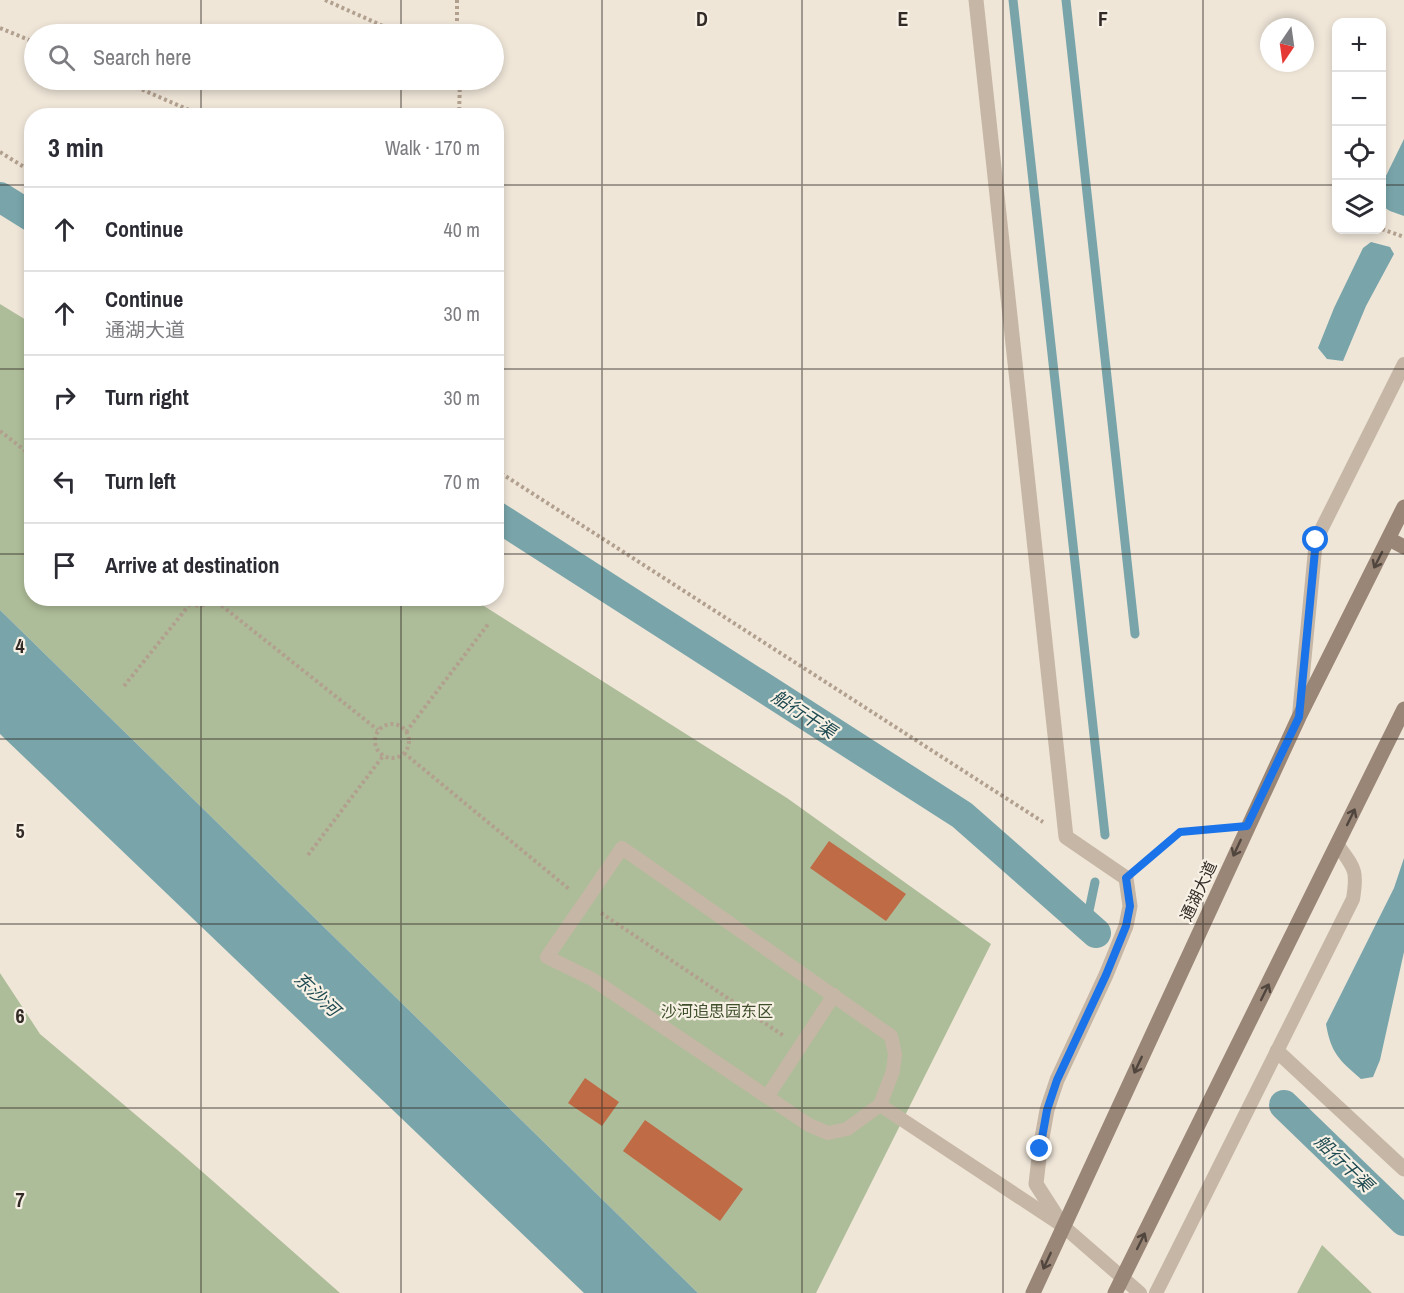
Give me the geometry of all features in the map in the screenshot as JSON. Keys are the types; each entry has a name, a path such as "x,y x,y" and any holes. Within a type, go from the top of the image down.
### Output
{"street":[{"path":"976,0 1066,837 1126,878 1130,906 1126,926 1057,1080 1045,1120 1036,1184 1063,1226"},
{"name":"通湖大道","path":"1032,1293 1247,826 1404,507"},
{"path":"1389,539 1404,547"},
{"path":"1115,1293 1404,710"},
{"path":"1277,1051 1404,1169"}],"lane":[{"path":"1299,717 1316,540 1404,364"},
{"path":"1156,1293 1353,899 1355,870 1337,844"},
{"path":"622,848 891,1036 896,1053 893,1071 880,1105 847,1129 828,1133 809,1125 767,1097 592,980 548,957 622,848"},
{"path":"767,1097 834,995"},
{"path":"880,1105 1063,1226 1140,1293"}],"path":[{"path":"325,0 379,24"},
{"path":"457,0 457,24"},
{"path":"0,27 24,38"},
{"path":"143,90 185,108"},
{"path":"459,108 460,90"},
{"path":"0,152 24,167"},
{"path":"1386,230 1404,237"},
{"path":"0,431 24,450"},
{"path":"504,475 1066,837"},
{"path":"124,686 188,606"},
{"path":"222,606 378,730"},
{"path":"406,732 489,623"},
{"path":"387,724 398,725 406,732 408,743 404,753 394,758 383,756 376,748 374,742 378,730 387,724"},
{"path":"308,855 383,756"},
{"path":"1126,878 1180,832 1247,826"}],"green space":[{"name":"沙河追思园东区","path":"0,304 24,319 24,606 484,606 787,798 991,944 816,1293 698,1293 0,610"},
{"path":"0,973 40,1034 181,1153 340,1293 0,1293"},
{"path":"1322,1245 1372,1293 1297,1293"}],"water":[{"path":"1404,139 1404,216 1386,208 1386,176"},
{"path":"1371,242 1390,247 1394,254 1366,306 1343,361 1327,359 1318,348 1334,308 1363,248"},
{"name":"东沙河","path":"0,610 698,1293 584,1293 0,734"},
{"path":"1404,858 1404,952 1380,1060 1373,1077 1361,1079 1333,1049 1326,1024 1394,888"}],"building":[{"path":"829,841 906,894 886,921 810,868"},
{"path":"585,1078 619,1102 602,1126 568,1103"},
{"path":"645,1120 743,1189 720,1221 623,1151"}],"waterway":[{"path":"1013,0 1105,835"},
{"path":"1066,0 1135,634"},
{"name":"船行干渠","path":"0,197 24,212"},
{"name":"船行干渠","path":"504,521 962,815 1096,933"},
{"path":"1086,925 1095,882"},
{"name":"船行干渠","path":"1284,1105 1404,1221"}],"route":[{"path":"1040,1149 1047,1110 1057,1080 1126,926 1130,906 1126,878 1180,832 1247,826 1299,717 1316,540"}]}
